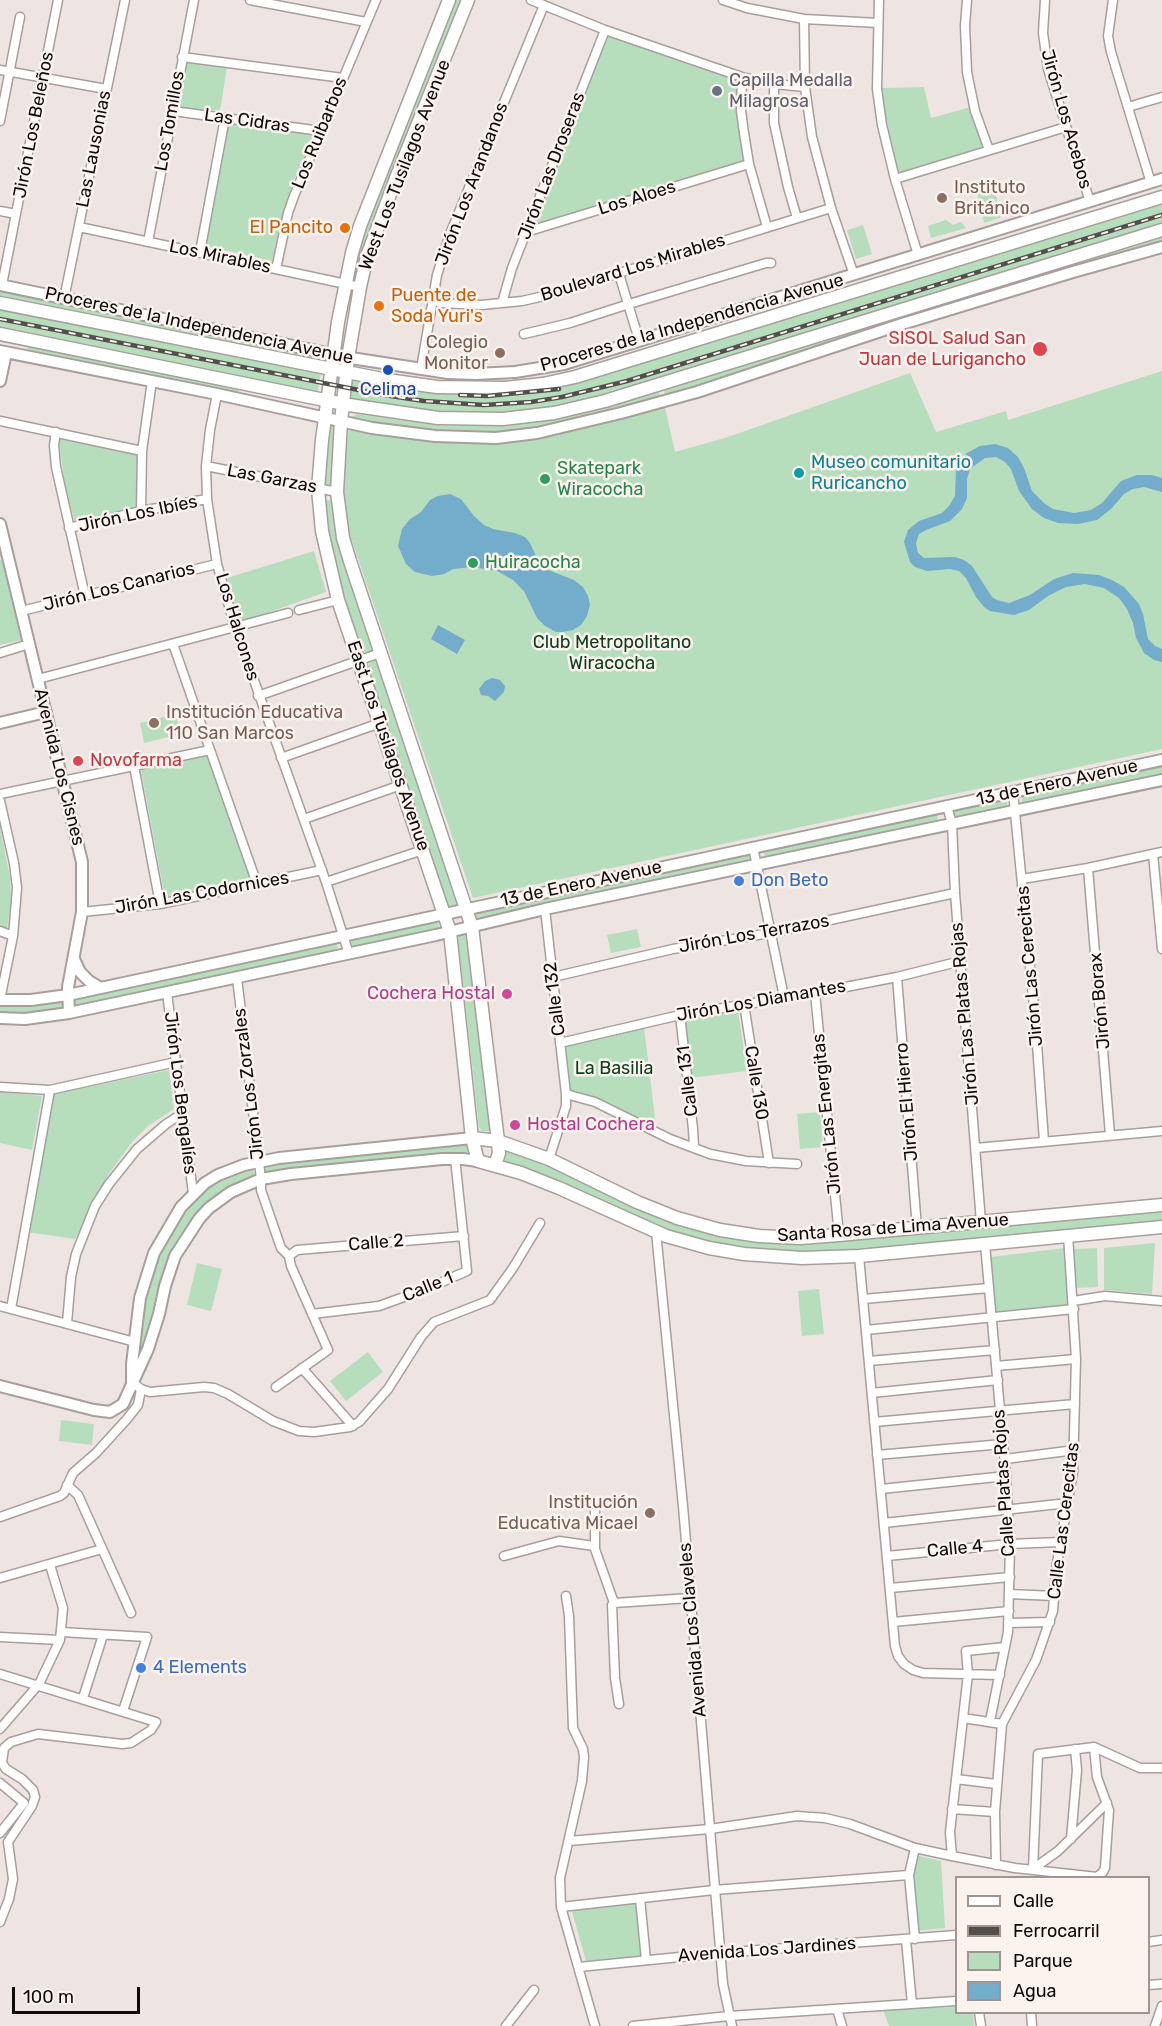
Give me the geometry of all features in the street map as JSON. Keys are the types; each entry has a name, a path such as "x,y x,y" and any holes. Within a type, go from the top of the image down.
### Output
{"main road":[{"name":"West Los Tusilagos Avenue","path":"334,355 344,284 360,226 449,0"},
{"name":"West Los Tusilagos Avenue","path":"343,404 348,358 367,256 385,205 468,0"},
{"name":"Proceres de la Independencia Avenue","path":"1,285 348,358 421,369 476,374 515,372 564,364 1162,179"},
{"name":"Proceres de la Independencia Avenue","path":"0,303 332,370 416,384 462,388 505,388 558,381 651,355 1162,197"},
{"path":"0,334 327,402 411,416 477,420 503,419 580,408 1162,230"},
{"path":"0,381 3,352 217,394 341,422 435,436 495,438 537,433 698,392 902,324 1162,247"},
{"name":"East Los Tusilagos Avenue","path":"334,355 320,457 318,489 322,531 338,600 450,932 472,1138 477,1161"},
{"name":"East Los Tusilagos Avenue","path":"343,404 337,474 343,538 468,908 498,1141 499,1153 495,1165"},
{"name":"Avenida Los Cisnes","path":"0,524 4,555 21,611 82,862 82,912 68,995 69,1013"},
{"path":"0,723 46,712"},
{"name":"13 de Enero Avenue","path":"0,1000 31,1000 102,988 1162,760"},
{"name":"13 de Enero Avenue","path":"0,1018 25,1019 69,1013 167,993 237,984 349,954 545,909 1162,780"},
{"path":"74,959 80,972 89,981 102,988"},
{"name":"Santa Rosa de Lima Avenue","path":"136,1386 132,1364 140,1298 154,1253 171,1222 193,1193 218,1175 279,1158 472,1138 498,1141 549,1159 638,1202 699,1225 735,1233 778,1238 839,1235 1162,1205"},
{"name":"Santa Rosa de Lima Avenue","path":"136,1386 175,1256 191,1230 204,1213 231,1192 261,1179 291,1173 455,1158 477,1161 495,1165 559,1188 656,1232 692,1244 744,1254 802,1258 859,1256 1162,1227"},
{"path":"0,1386 88,1409 110,1412 123,1404 136,1386"}],"street":[{"name":"Jirón Los Beleños","path":"1,285 58,0"},
{"name":"Las Lausonias","path":"64,299 125,0"},
{"name":"Los Tomillos","path":"148,242 194,0"},
{"path":"250,0 366,22"},
{"name":"Los Ruibarbos","path":"276,269 288,213 376,0"},
{"path":"531,0 605,30 742,77 774,84 805,87"},
{"path":"723,0 749,4 804,19 878,23"},
{"path":"879,0 877,89 882,125 895,179 918,255"},
{"path":"967,0 965,26 967,72 975,111 989,150"},
{"name":"Jirón Los Acebos","path":"1045,0 1042,17 1044,51 1090,202"},
{"path":"1113,0 1108,36 1151,183"},
{"name":"Jirón Los Arandanos","path":"421,369 437,275 450,234 544,5"},
{"path":"0,121 5,71 20,17"},
{"path":"804,19 805,87 812,137 831,208 854,275"},
{"name":"Jirón Las Droseras","path":"502,303 512,268 605,30"},
{"path":"182,57 343,78"},
{"path":"5,71 106,89"},
{"path":"742,77 741,111 749,164 767,227"},
{"path":"774,84 774,123 797,218"},
{"path":"1128,107 1162,97"},
{"name":"Las Cidras","path":"173,111 321,130"},
{"path":"200,252 225,118"},
{"path":"895,179 1066,128"},
{"name":"Los Aloes","path":"526,232 749,164"},
{"name":"Boulevard Los Mirables","path":"432,299 440,303 466,305 502,303 544,296 831,208"},
{"path":"0,211 16,214"},
{"name":"Los Mirables","path":"79,227 360,287"},
{"path":"524,334 570,323 771,263"},
{"path":"619,274 639,340"},
{"path":"141,511 142,451 152,381"},
{"name":"Los Halcones","path":"217,394 206,466 207,499 217,564 258,696 322,870 349,954"},
{"path":"0,421 142,451"},
{"path":"56,432 54,445 56,467 85,596"},
{"path":"320,457 333,461 337,474"},
{"name":"Las Garzas","path":"206,466 337,492"},
{"name":"Jirón Los Ibíes","path":"69,528 141,511 207,499"},
{"name":"Jirón Los Canarios","path":"21,611 217,564"},
{"path":"299,610 338,600"},
{"path":"38,679 288,613"},
{"path":"0,653 29,644"},
{"path":"173,644 257,884"},
{"path":"258,696 381,653"},
{"path":"281,758 380,723"},
{"path":"0,794 210,750"},
{"path":"134,766 160,904"},
{"path":"304,819 401,785"},
{"name":"Jirón Las Cerecitas","path":"1013,792 1044,1141"},
{"path":"0,801 14,863 17,888 13,936 0,1000"},
{"name":"Jirón Las Platas Rojas","path":"947,806 952,825 981,1222"},
{"path":"753,847 784,997"},
{"path":"326,882 423,849"},
{"path":"1022,879 1157,853 1162,949"},
{"name":"Jirón Borax","path":"1088,868 1110,1135"},
{"name":"Jirón Las Codornices","path":"82,912 160,904 322,870"},
{"name":"Jirón Los Terrazos","path":"553,977 673,949 770,933 956,893"},
{"name":"Calle 132","path":"545,909 566,1094 566,1106 549,1159"},
{"path":"0,931 13,936"},
{"name":"Jirón Los Diamantes","path":"560,1043 680,1015 815,993 897,977 961,961"},
{"name":"Jirón El Hierro","path":"897,977 917,1228"},
{"name":"Jirón Los Zorzales","path":"237,984 261,1190 281,1248 289,1256 291,1266 327,1350 303,1368"},
{"name":"Jirón Los Bengalíes","path":"167,993 193,1193"},
{"name":"Jirón Las Energitas","path":"815,993 839,1235"},
{"name":"Calle 130","path":"744,1004 769,1163"},
{"name":"Calle 131","path":"680,1015 694,1147"},
{"path":"0,1087 50,1090 176,1062"},
{"path":"11,1309 50,1090"},
{"path":"566,1094 595,1102 670,1139 730,1158 797,1164"},
{"path":"67,1323 71,1277 76,1254 95,1206 137,1149 183,1113"},
{"path":"976,1148 1162,1131"},
{"name":"Calle 1","path":"312,1314 379,1306 467,1271 455,1158"},
{"path":"0,1517 60,1496 73,1473 96,1453 138,1405 136,1386 150,1392 191,1387 214,1388 273,1421 299,1431 329,1431 359,1422 388,1389 428,1327 443,1317 490,1300 513,1268 540,1223"},
{"name":"Avenida Los Claveles","path":"656,1232 711,1829 720,1953 723,1984 732,2026"},
{"name":"Calle Las Cerecitas","path":"1002,1724 1036,1660 1050,1622 1060,1542 1068,1503 1075,1450 1076,1359 1068,1235"},
{"name":"Calle 2","path":"289,1256 297,1250 464,1236"},
{"name":"Calle Platas Rojos","path":"985,1244 1005,1458 1010,1544 1008,1623 990,1721"},
{"path":"859,1256 895,1646 898,1656 904,1664 923,1673 1000,1675"},
{"path":"863,1299 989,1288"},
{"path":"866,1330 992,1318 1073,1305 1105,1296 1162,1301"},
{"path":"0,1306 135,1342"},
{"path":"869,1361 995,1350"},
{"path":"996,1366 1076,1359"},
{"path":"276,1387 303,1368 353,1425"},
{"path":"872,1394 998,1380"},
{"path":"874,1422 1075,1404"},
{"path":"878,1455 1003,1444"},
{"path":"1005,1458 1075,1450"},
{"path":"881,1489 1006,1476"},
{"path":"67,1485 78,1496 131,1613"},
{"path":"595,1503 594,1546 614,1603 612,1605 612,1627 619,1704"},
{"path":"884,1523 1068,1503"},
{"path":"504,1556 559,1541 594,1546"},
{"name":"Calle 4","path":"887,1556 1010,1544 1060,1542"},
{"path":"0,1578 102,1549"},
{"path":"0,1729 39,1684 61,1636 63,1608 50,1565"},
{"path":"890,1588 1010,1577"},
{"path":"1009,1594 1054,1596"},
{"path":"566,1596 569,1616 573,1728 583,1749 584,1757 582,1780 560,1878 561,1907 595,2026"},
{"path":"614,1603 690,1598"},
{"path":"893,1622 1009,1611"},
{"path":"1008,1623 1050,1622"},
{"path":"83,1698 103,1635"},
{"path":"0,1637 103,1635 147,1637 123,1711"},
{"path":"952,1856 950,1833 952,1809 968,1674 966,1651 1005,1647"},
{"path":"0,1674 39,1684 156,1722 151,1730 131,1743 122,1744 38,1734 11,1742 4,1748 2,1763 6,1769 22,1779 33,1790 35,1797 32,1806 8,1842 12,1879 9,1899 0,1922"},
{"path":"963,1718 1002,1724 996,1784 996,1865"},
{"path":"1094,1747 1097,1777 1109,1809 1105,1868 1098,1876"},
{"path":"1033,1869 1038,1754 1094,1747 1140,1768 1162,1768"},
{"path":"1071,1839 1077,1770 1075,1749"},
{"path":"956,1779 996,1784"},
{"path":"0,1783 24,1803 0,1833"},
{"path":"1033,1869 1071,1839 1107,1803"},
{"path":"952,1809 995,1812"},
{"path":"568,1841 711,1829 798,1816 825,1818 850,1824 915,1848 952,1856 996,1865 1033,1869 1055,1875 1076,1876"},
{"path":"912,2004 909,1875 915,1848"},
{"path":"1016,1868 1020,1876"},
{"path":"561,1907 714,1890 909,1875"},
{"path":"640,1898 646,1960"},
{"name":"Avenida Los Jardines","path":"579,1967 720,1953 955,1935"},
{"path":"506,2026 534,1990"},
{"path":"633,2026 729,2016 955,2001"},
{"path":"1155,2026 1162,2006"},
{"path":"837,2009 842,2026"}],"green space":[{"path":"455,0 464,0 358,276 353,275 368,218"},
{"path":"609,35 740,79 737,116 745,162 531,228"},
{"path":"185,62 227,67 220,111 177,107"},
{"path":"924,87 931,118 971,107 983,147 896,175 881,88"},
{"path":"229,124 314,135 293,182 281,219 272,261 206,246"},
{"path":"994,183 1000,218 984,223 976,188"},
{"path":"1162,202 1162,226 598,399 523,412 480,414 414,411 348,401 352,378 530,390"},
{"path":"946,220 953,225 961,222 966,228 931,238 928,226"},
{"path":"863,225 872,254 856,259 847,230"},
{"path":"1162,235 1162,241 831,344 671,397 666,396 663,389"},
{"path":"0,291 323,358 322,362 0,297"},
{"path":"0,307 321,372 317,395 0,330"},
{"path":"0,346 27,351 28,347 237,387 241,396 0,348"},
{"name":"Club Metropolitano Wiracocha","path":"1162,371 1162,749 473,898 348,529 343,503 342,477 349,429 423,440 497,443 553,434 665,407 675,452 728,437 910,373 936,432 1006,411 1008,420"},
{"path":"658,390 661,399 511,434 437,434 348,419 357,414 441,426 504,426 540,420"},
{"path":"327,425 336,427 332,487 324,485"},
{"path":"61,438 139,455 137,508 75,523 65,485 59,441"},
{"path":"324,500 336,501 373,650 366,652 363,650 341,591 329,549"},
{"path":"314,551 326,592 239,623 227,578"},
{"path":"4,559 22,640 0,645 0,560"},
{"path":"377,660 460,906 451,908 447,904 368,666 369,663"},
{"path":"176,714 181,734 144,743 140,723"},
{"path":"207,756 251,880 165,898 141,770"},
{"path":"1162,764 1162,777 1022,807 1022,794"},
{"path":"1006,797 1008,808 955,820 952,808"},
{"path":"937,814 938,824 765,859 766,849"},
{"path":"0,826 10,878 11,899 7,929 0,926"},
{"path":"751,853 752,865 477,920 475,913 475,911"},
{"path":"437,920 439,926 436,931 355,948 352,946 351,938"},
{"path":"637,929 641,947 611,953 607,935"},
{"path":"468,933 492,1130 489,1131 482,1131 479,1127 458,938 461,934"},
{"path":"336,942 339,952 73,1008 72,1001 76,998"},
{"path":"61,1000 64,1002 64,1009 49,1014 0,1014 0,1004"},
{"path":"738,1011 747,1071 690,1078 684,1021"},
{"name":"La Basilia","path":"644,1027 656,1128 596,1098 569,1091 564,1046"},
{"path":"169,1070 174,1109 148,1126 132,1142 108,1175 75,1239 26,1232 51,1095"},
{"path":"0,1092 42,1096 32,1150 0,1143"},
{"path":"820,1112 823,1147 800,1149 797,1114"},
{"path":"464,1144 468,1147 465,1154 266,1173 264,1167 265,1164"},
{"path":"506,1149 522,1153 668,1219 842,1240 1162,1211 1162,1222 871,1250 802,1254 732,1248 656,1228 544,1174 505,1162 503,1161"},
{"path":"253,1168 255,1178 189,1225 181,1238 172,1254 150,1338 135,1370 141,1311 153,1264 188,1204 207,1187 230,1174"},
{"path":"1155,1243 1152,1294 1104,1290 1104,1248"},
{"path":"1065,1248 1069,1307 996,1312 990,1257"},
{"path":"1097,1248 1098,1287 1073,1288 1072,1249"},
{"path":"197,1263 222,1269 211,1311 187,1305"},
{"path":"819,1289 824,1334 802,1336 798,1291"},
{"path":"368,1352 383,1372 346,1401 330,1381"},
{"path":"61,1420 94,1424 92,1445 59,1441"},
{"path":"915,1855 941,1861 945,1928 917,1931 911,1874"},
{"path":"637,1902 642,1956 586,1961 571,1908"},
{"path":"955,2007 955,2014 973,2014 974,2026 889,2026 883,2010"}],"water":[{"path":"995,444 1008,448 1018,457 1032,491 1053,509 1074,513 1091,510 1102,503 1121,481 1137,475 1162,478 1162,492 1144,487 1133,489 1124,494 1097,520 1078,524 1058,523 1044,518 1032,509 1019,491 1011,469 1005,462 996,457 985,458 970,469 967,479 967,498 962,509 950,521 919,534 916,543 918,553 924,558 955,557 964,560 972,566 992,597 1009,603 1030,595 1054,579 1073,573 1099,575 1112,580 1124,587 1139,604 1148,639 1162,649 1162,662 1144,653 1136,638 1127,609 1119,598 1104,588 1085,584 1066,587 1048,596 1029,610 1014,615 990,611 984,607 959,571 950,569 927,571 915,567 910,562 904,542 908,530 919,521 942,513 949,506 955,496 956,469 967,453 980,446"},
{"name":"Huiracocha","path":"450,494 461,499 484,525 525,537 536,556 548,570 574,580 583,587 590,605 581,625 573,630 562,632 556,632 545,626 537,618 524,591 513,580 497,571 473,567 453,569 444,574 432,576 415,572 406,564 398,546 402,529 409,520 421,512 430,500"},
{"path":"438,625 465,640 457,654 431,639"},
{"path":"492,678 500,680 505,686 504,692 495,701 488,696 481,695 479,689 485,681"}],"railway":[{"path":"0,319 384,395 424,401 484,405 531,402 627,381 1162,215"},
{"path":"460,395 487,396 559,389"}],"place":[{"name":"Capilla Medalla Milagrosa","path":"717,91"},
{"name":"Instituto Británico","path":"942,198"},
{"name":"El Pancito","path":"345,228"},
{"name":"Puente de Soda Yuri's","path":"379,306"},
{"name":"SISOL Salud San Juan de Lurigancho","path":"1040,349"},
{"name":"Colegio Monitor","path":"500,353"},
{"name":"Celima","path":"388,370"},
{"name":"Museo comunitario Ruricancho","path":"799,473"},
{"name":"Skatepark Wiracocha","path":"545,479"},
{"name":"Huiracocha","path":"473,563"},
{"name":"Institución Educativa 110 San Marcos","path":"154,723"},
{"name":"Novofarma","path":"78,761"},
{"name":"Don Beto","path":"739,881"},
{"name":"Cochera Hostal","path":"507,994"},
{"name":"Hostal Cochera","path":"515,1125"},
{"name":"Institución Educativa Micael","path":"650,1513"},
{"name":"4 Elements","path":"141,1668"}]}
